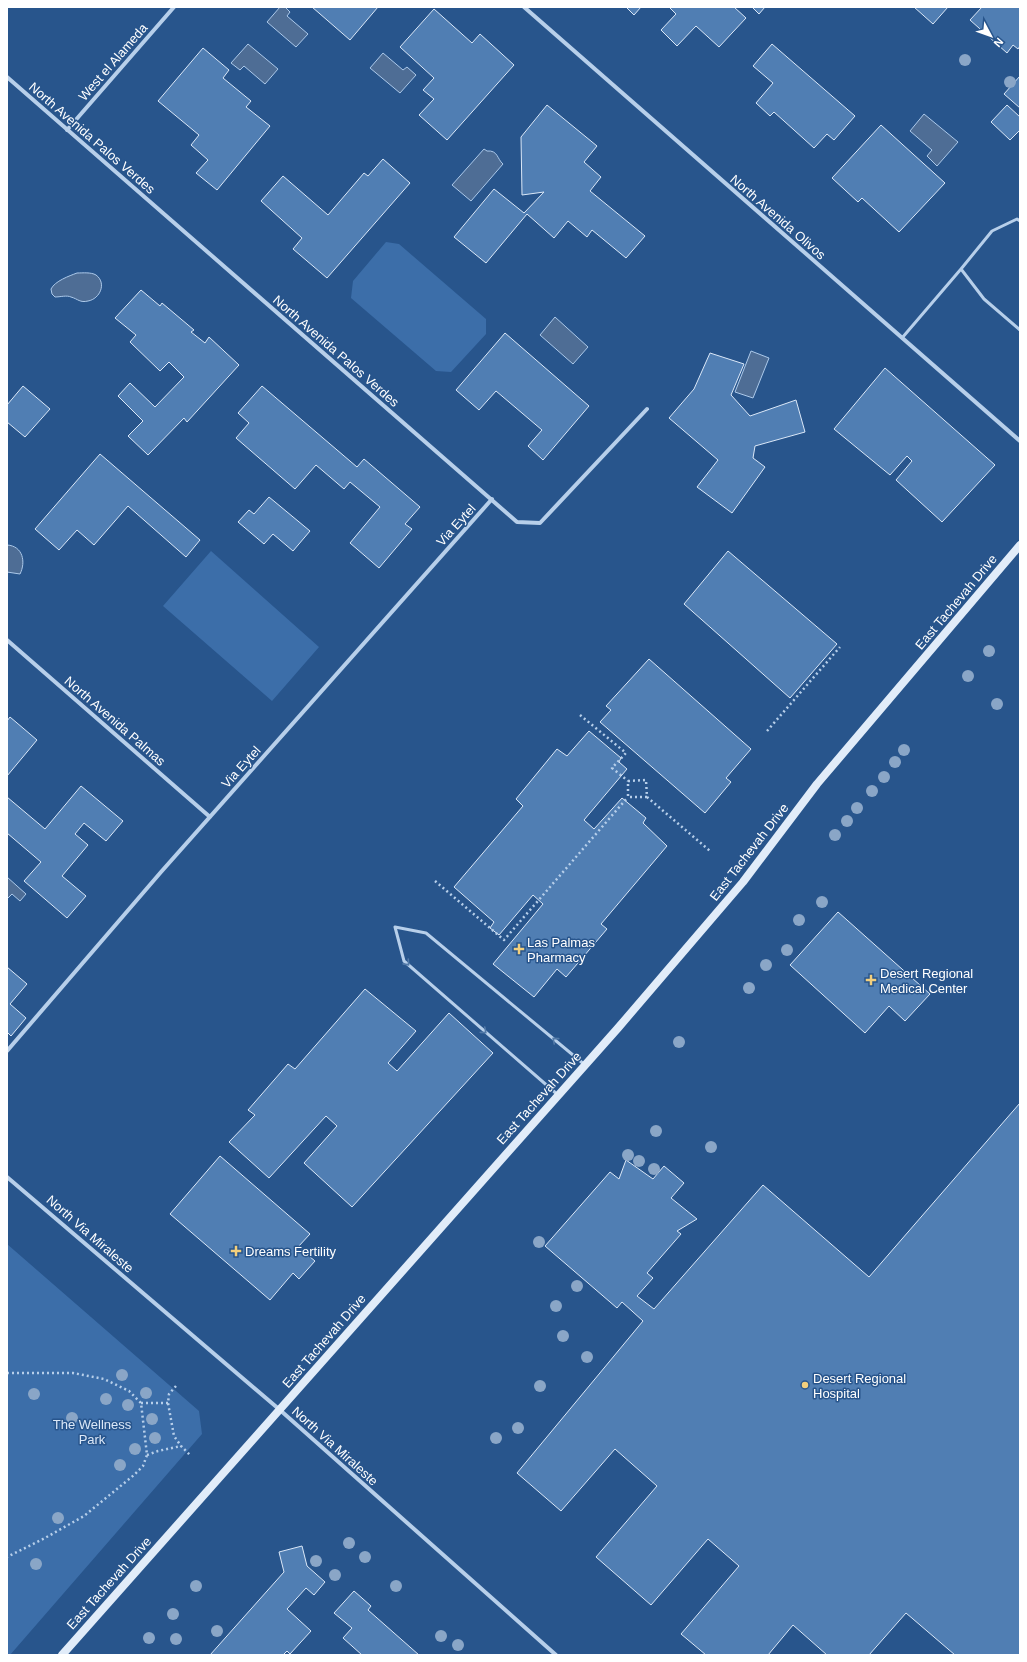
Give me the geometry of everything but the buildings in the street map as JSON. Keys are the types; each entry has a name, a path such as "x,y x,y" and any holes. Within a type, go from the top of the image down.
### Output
{"street":[{"name":"West el Alameda","path":"67,130 174,7"},
{"name":"North Avenida Olivos","path":"524,7 1020,441"},
{"name":"North Avenida Palos Verdes","path":"7,77 517,522 540,523 647,410"},
{"name":"Via Eytel","path":"7,1051 210,817 492,499"},
{"name":"East Tachevah Drive","path":"62,1655 585,1065 743,882 817,784 1020,545"},
{"name":"North Avenida Palmas","path":"7,640 210,817"},
{"name":"North Via Miraleste","path":"7,1176 280,1410 556,1655"}],"lane":[{"path":"902,338 992,231 1017,219 1020,221"},
{"path":"961,269 984,299 1020,330"},
{"path":"558,1095 404,961 395,927 426,933 585,1065"}],"path":[{"path":"767,731 840,646"},
{"path":"580,715 626,753 612,768 628,781 646,780 647,797"},
{"path":"435,881 504,940 628,797 628,781"},
{"path":"628,797 647,797 710,851"},
{"path":"7,1373 73,1373 104,1379 129,1391 140,1403 147,1455 143,1466 134,1475 84,1516 7,1557"},
{"path":"176,1386 169,1394 168,1403 174,1436 190,1455"},
{"path":"140,1403 168,1403"},
{"path":"147,1455 181,1446"}],"green space":[{"path":"386,242 399,244 486,319 486,334 451,372 436,371 351,298 353,281"},
{"path":"211,551 319,647 272,701 163,606"},
{"name":"The Wellness Park","path":"7,1244 199,1411 202,1434 10,1655 7,1655"}],"shaded area":[{"path":"280,7 285,7 290,12 287,16 308,34 296,47 267,22"},
{"path":"248,44 278,69 265,84 244,66 240,70 231,63"},
{"path":"383,53 403,70 407,67 416,75 400,93 370,68"},
{"path":"924,114 958,142 937,166 927,156 932,150 910,131"},
{"path":"484,149 495,153 503,164 471,201 452,185"},
{"path":"77,273 92,273 99,278 101,282 101,290 96,297 92,300 83,302 69,296 55,297 52,294 51,289 53,286 62,279"},
{"path":"555,317 588,347 573,364 540,335"},
{"path":"751,351 769,358 753,398 735,392"},
{"path":"7,545 17,548 22,555 23,565 20,574 7,572"},
{"path":"7,877 26,894 20,901 12,894 7,899"}],"place":[{"name":"Las Palmas Pharmacy","path":"519,949"},
{"name":"Desert Regional Medical Center","path":"871,980"},
{"name":"Dreams Fertility","path":"236,1251"},
{"name":"Desert Regional Hospital","path":"805,1385"}]}
